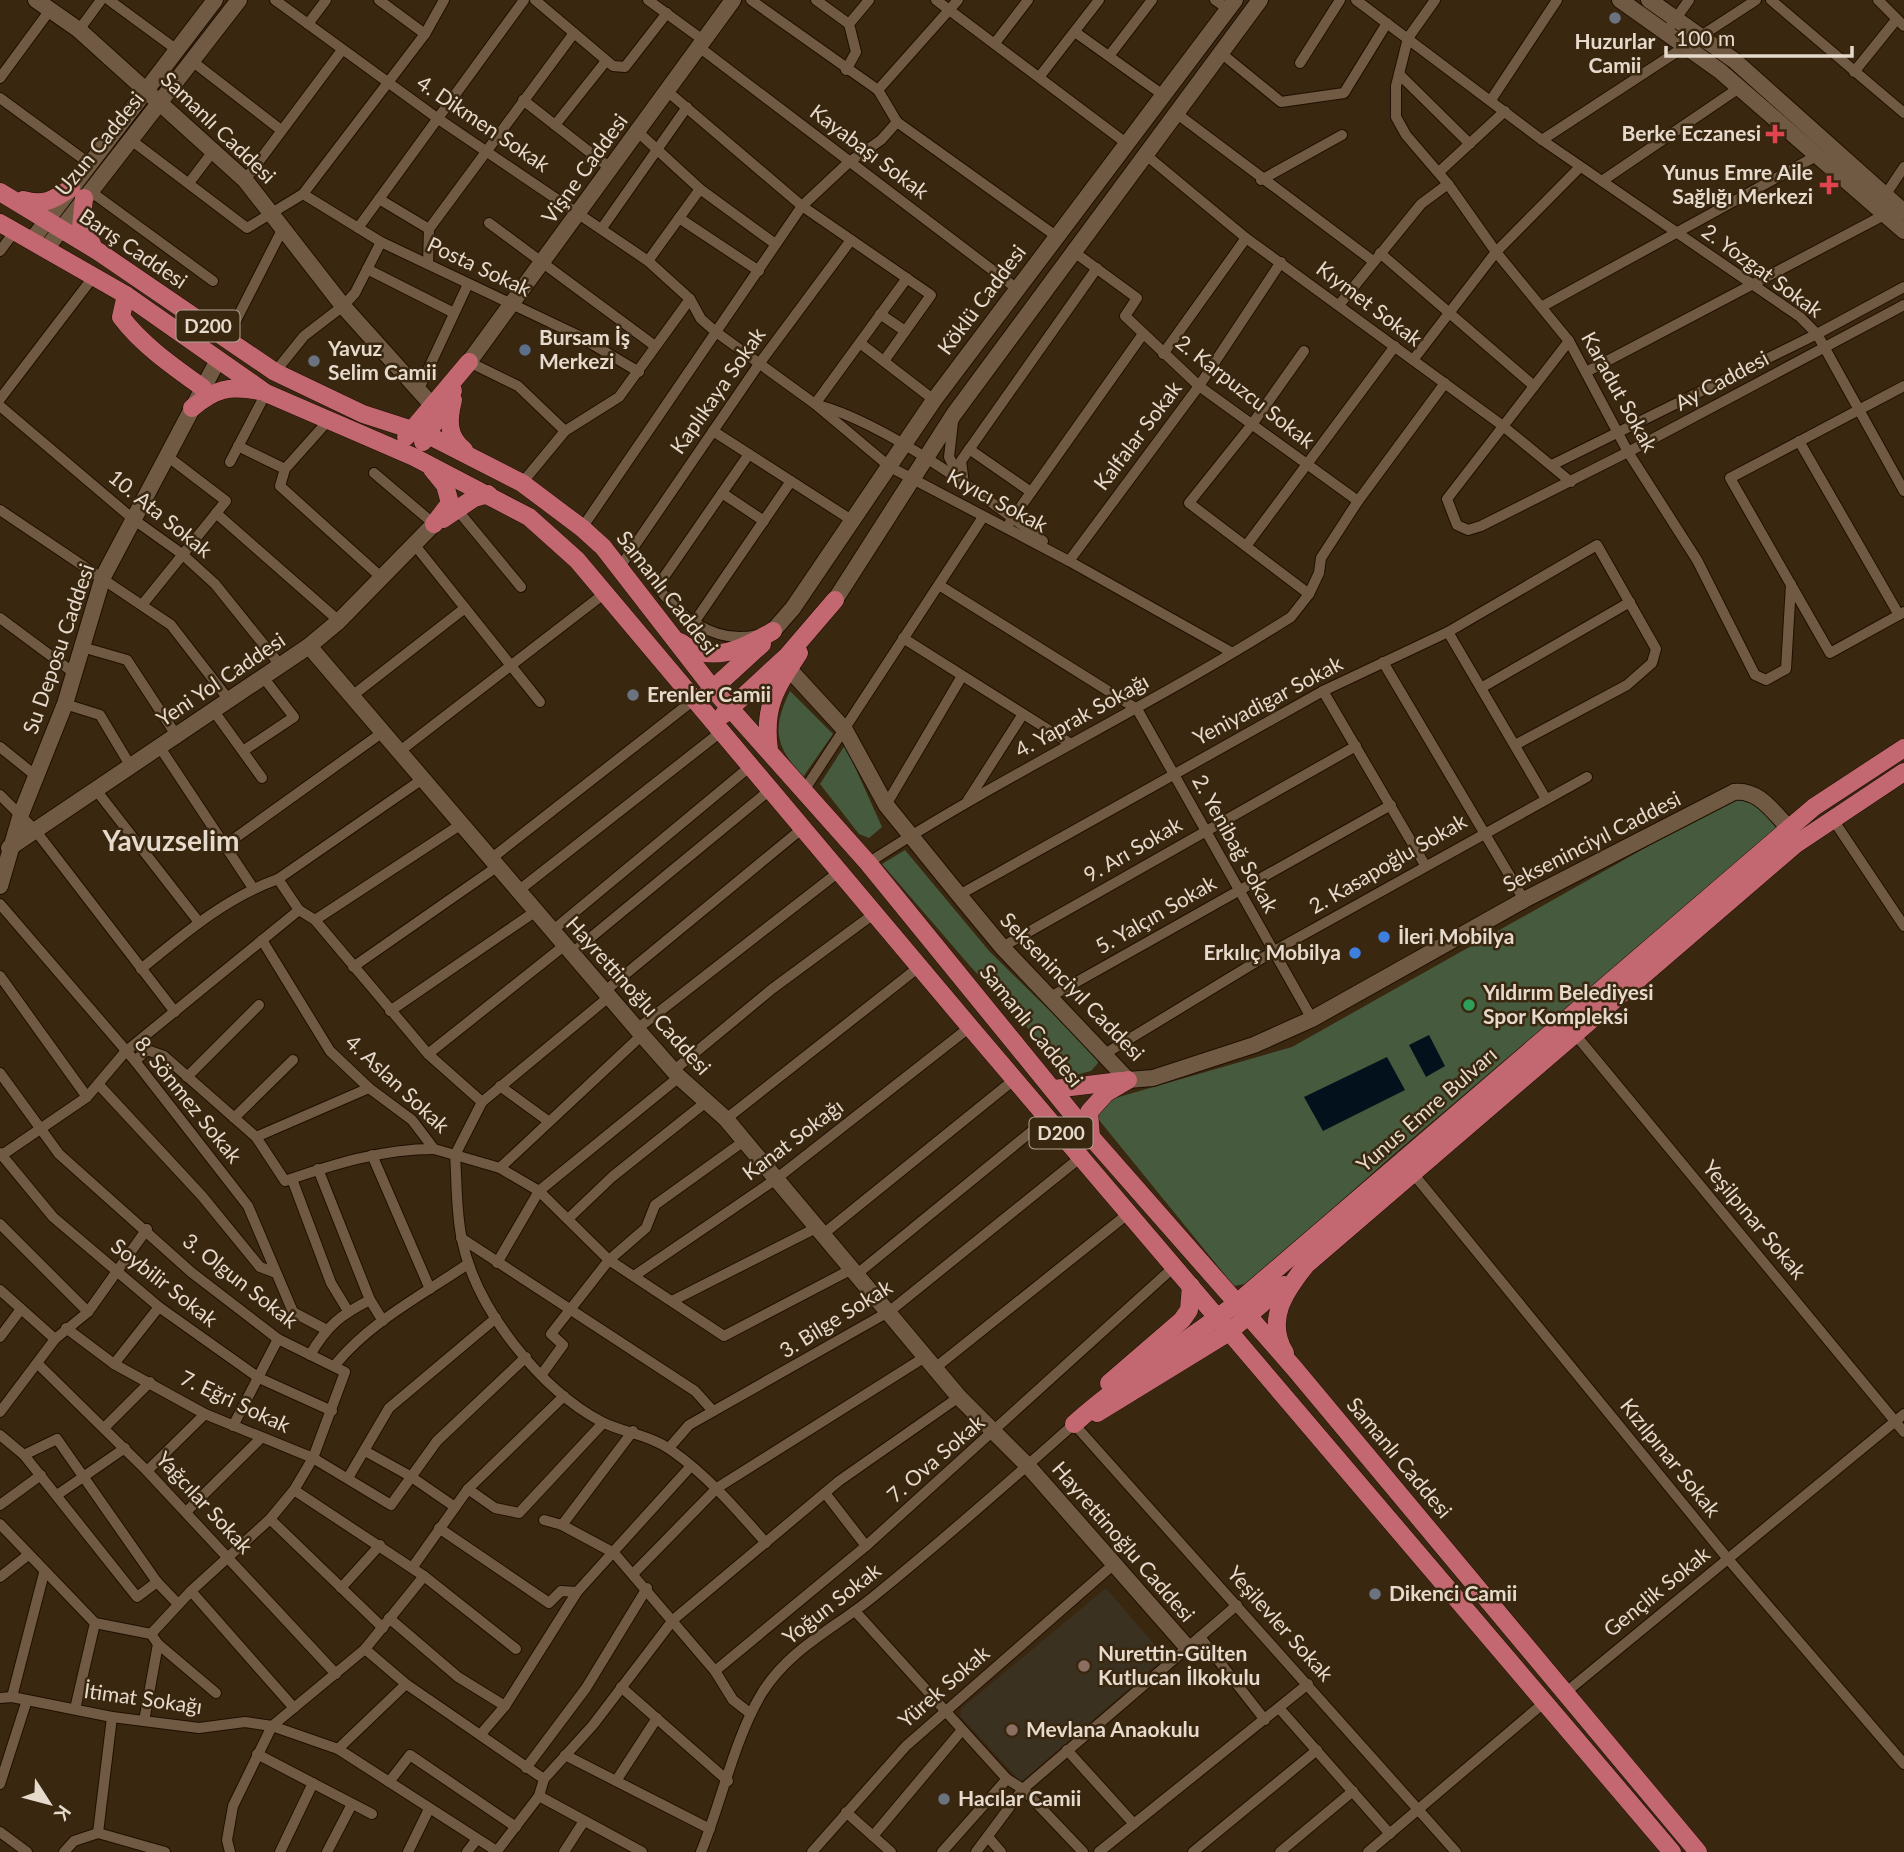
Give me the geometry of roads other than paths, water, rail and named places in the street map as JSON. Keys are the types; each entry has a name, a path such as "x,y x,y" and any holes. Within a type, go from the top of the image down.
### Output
{"main road":[{"name":"Samanlı Caddesi","path":"36,0 79,30 162,101 245,180 343,306 431,404"},
{"name":"Uzun Caddesi","path":"39,244 54,223 131,140 239,0"},
{"name":"Vişne Caddesi","path":"469,362 733,0"},
{"path":"769,750 767,713 789,669 954,414 1260,0"},
{"path":"1620,0 1701,37 1735,61 1883,205 1904,232"},
{"path":"1649,0 1687,47 1883,205 1904,212"},
{"name":"Uzun Caddesi","path":"82,193 90,164 177,50 208,2"},
{"name":"Köklü Caddesi","path":"773,631 793,608 934,400 1163,95 1226,3"},
{"path":"4,194 38,204 82,193 81,227 99,252"},
{"name":"Barış Caddesi","path":"4,194 99,252 275,372 363,414 419,432"},
{"name":"Barış Caddesi","path":"8,227 126,295 266,393 414,458"},
{"path":"126,295 121,317 128,327 162,358 203,388"},
{"path":"218,360 226,338"},
{"name":"Su Deposu Caddesi","path":"0,886 5,851 65,704 103,577 218,360"},
{"path":"469,362 456,388 449,413 451,436 483,466"},
{"path":"454,506 445,485 414,458 419,432 431,404 469,362"},
{"path":"192,408 215,390 226,388 266,393"},
{"path":"419,432 456,388"},
{"path":"363,414 397,419 431,404"},
{"name":"Samanlı Caddesi","path":"419,432 522,483 582,528 620,567 713,689 805,789 868,863 1054,1089 1091,1138 1244,1309 1699,1852"},
{"name":"Samanlı Caddesi","path":"414,458 529,517 577,560 919,967 1672,1852"},
{"path":"434,524 454,506 488,494"},
{"name":"Yeni Yol Caddesi","path":"5,851 309,646 339,621 434,524"},
{"path":"718,726 731,708 787,656 835,600"},
{"path":"676,639 685,646 717,654 749,645 773,631"},
{"path":"696,700 713,689 773,631"},
{"name":"Hayrettinoğlu Caddesi","path":"309,646 676,1074 726,1119 890,1311 959,1397 1028,1465 1114,1564 1194,1642"},
{"name":"Sekseninciyıl Caddesi","path":"789,669 845,730 886,805 959,895 1002,947 1128,1080 1153,1078 1241,1050 1312,1019 1524,900 1734,792 1748,790 1756,795 1789,828"},
{"name":"Yunus Emre Bulvarı","path":"1244,1309 1789,828 1869,768 1904,748"},
{"name":"Yunus Emre Bulvarı","path":"1294,1368 1281,1346 1276,1318 1286,1289 1306,1265 1411,1171 1797,844 1904,772"},
{"path":"1054,1089 1128,1080"},
{"path":"1091,1138 1089,1112 1106,1093 1128,1080"},
{"path":"1081,1418 1112,1390 1223,1325 1306,1265"},
{"path":"1081,1418 1098,1394 1129,1362 1182,1320 1189,1310 1191,1286"}],"street":[{"path":"79,30 101,0"},
{"path":"109,0 177,50"},
{"name":"4. Dikmen Sokak","path":"275,0 437,118 648,261 690,299 701,318 716,332 759,364"},
{"path":"308,24 326,0"},
{"path":"379,0 425,34"},
{"path":"131,140 247,228 303,194 386,80 425,34 443,0"},
{"path":"358,228 524,0"},
{"path":"535,0 613,66 625,67 667,13"},
{"name":"Kayabaşı Sokak","path":"648,0 849,162 1016,288"},
{"path":"751,0 846,71 878,90 897,122 1056,236"},
{"path":"816,0 849,24 856,52 846,71"},
{"path":"849,24 869,0"},
{"path":"936,0 954,5 995,43 1126,143"},
{"path":"995,43 1028,0"},
{"path":"1040,76 1099,0"},
{"path":"1109,56 1152,0"},
{"path":"1300,62 1340,0"},
{"name":"2. Yozgat Sokak","path":"1356,0 1542,140 1800,317 1817,334 1859,410 1899,470 1904,491"},
{"path":"1408,38 1435,0"},
{"path":"1490,100 1557,0"},
{"path":"1671,25 1689,0"},
{"path":"1542,140 1756,0"},
{"path":"1771,0 1904,113"},
{"path":"1854,72 1900,23 1890,5 1878,0"},
{"path":"878,90 954,5"},
{"path":"0,78 50,10"},
{"path":"1221,53 1281,102 1344,93 1387,23"},
{"path":"1075,32 1163,95"},
{"path":"428,264 429,229 574,33"},
{"name":"Karadut Sokak","path":"1408,38 1394,105 1396,117 1406,135 1439,172 1496,252 1569,341 1588,372 1618,435 1697,560 1755,675 1766,680 1786,669 1791,584"},
{"path":"245,180 342,50"},
{"path":"192,61 281,130"},
{"path":"555,125 606,61"},
{"path":"1399,74 1470,144"},
{"path":"1602,181 1739,88"},
{"path":"667,91 802,206 931,295 884,361"},
{"path":"0,98 90,164"},
{"path":"523,100 610,168"},
{"path":"602,228 687,107"},
{"path":"1439,172 1504,111"},
{"path":"1176,113 1262,180 1376,257 1450,313 1534,386"},
{"path":"582,528 759,271 774,243 802,206 849,162 881,140 897,122"},
{"path":"638,132 700,189 774,243"},
{"path":"1262,180 1342,135"},
{"path":"189,183 214,149"},
{"name":"Kıymet Sokak","path":"1146,155 1246,238 1503,426 1571,482"},
{"path":"1542,306 1818,155"},
{"path":"1413,360 1496,252 1580,167"},
{"path":"1588,372 1752,285 1883,205 1904,167"},
{"path":"1339,304 1421,204 1448,184"},
{"path":"648,261 700,189"},
{"path":"82,193 213,281"},
{"name":"Posta Sokak","path":"303,194 381,242 577,335 639,372"},
{"path":"379,199 429,229"},
{"path":"679,218 759,271"},
{"path":"489,223 655,346"},
{"path":"0,251 8,227"},
{"path":"226,338 282,230"},
{"path":"1163,355 1246,238"},
{"name":"Kaplıkaya Sokak","path":"620,567 759,364 851,240"},
{"path":"275,372 304,336 343,306 355,293 381,242"},
{"name":"2. Karpuzcu Sokak","path":"1074,252 1137,298 1125,316 1163,355 1199,386 1358,501"},
{"name":"Kalfalar Sokak","path":"1069,561 1199,386 1281,262"},
{"path":"964,484 961,461 1097,268"},
{"path":"368,269 454,313"},
{"path":"0,399 94,276"},
{"path":"907,278 816,404 839,411 926,460 964,484 1009,523 1143,334"},
{"path":"418,391 468,284"},
{"name":"Ay Caddesi","path":"1552,465 1618,435 1904,287"},
{"path":"522,483 565,430 620,397 690,299"},
{"name":"Ay Caddesi","path":"1503,426 1447,499 1457,525 1468,530 1571,482 1904,305"},
{"path":"880,314 905,331"},
{"path":"1503,426 1569,341"},
{"path":"860,343 934,400"},
{"path":"1246,546 1395,346"},
{"path":"1304,351 1253,423 1189,503 1309,594 1319,573 1321,558 1358,501 1445,383"},
{"path":"469,362 518,386 565,430"},
{"name":"Kıyıcı Sokak","path":"759,364 816,404 890,467 983,517 1009,523 1069,561 1231,652"},
{"path":"1799,442 1901,614 1830,653 1730,478 1904,386"},
{"path":"230,462 266,393"},
{"name":"10. Ata Sokak","path":"0,406 215,584 281,666"},
{"path":"954,414 949,457 964,484"},
{"path":"327,422 285,470 280,486 382,578"},
{"path":"713,431 853,521"},
{"path":"238,446 285,470"},
{"path":"969,449 1031,492"},
{"path":"749,454 657,587 673,608 693,624 713,632 750,637 773,631"},
{"path":"142,605 226,501 167,456"},
{"path":"374,473 434,524"},
{"path":"693,624 791,481"},
{"path":"722,493 764,521"},
{"path":"454,506 521,587"},
{"path":"1,513 103,577 171,625 229,699"},
{"path":"216,513 339,621"},
{"path":"805,789 983,517"},
{"path":"414,544 509,667 540,702"},
{"name":"Yeniyadigar Sokak","path":"959,895 1323,691 1448,632 1597,545 1630,602"},
{"name":"2. Yenibağ Sokak","path":"939,585 1138,709 1312,1019"},
{"path":"400,751 605,593"},
{"name":"4. Yaprak Sokağı","path":"868,863 967,802 1138,709 1290,617 1309,594"},
{"path":"1481,688 1630,602 1656,649 1652,663 1628,685 1514,744"},
{"path":"352,696 465,608"},
{"path":"0,618 74,673"},
{"path":"1448,632 1546,799"},
{"path":"903,638 1071,744"},
{"path":"82,647 127,660 176,735"},
{"path":"1383,662 1524,900"},
{"path":"886,805 962,676"},
{"path":"243,751 294,717 263,677"},
{"path":"1323,691 1424,866"},
{"path":"353,967 495,862 696,700"},
{"path":"65,704 100,715 130,765"},
{"path":"214,710 262,778"},
{"path":"967,802 1023,714"},
{"path":"518,891 718,726"},
{"path":"224,845 383,732"},
{"path":"159,746 253,888"},
{"name":"9. Arı Sokak","path":"1002,947 1356,746"},
{"path":"0,747 36,776"},
{"path":"552,931 752,765"},
{"name":"2. Kasapoğlu Sokak","path":"1104,1055 1274,951 1483,832 1587,777"},
{"path":"141,969 198,921 253,888 278,878 424,779"},
{"path":"428,1054 568,949 771,789"},
{"path":"96,790 198,921"},
{"path":"0,795 35,830 175,1012"},
{"name":"5. Yalçın Sokak","path":"1050,997 1391,805"},
{"path":"1832,818 1904,926"},
{"path":"315,920 463,823"},
{"path":"804,827 482,1102 455,1155 500,1168 539,1191 609,1260 724,1336 854,1271 1048,1118"},
{"path":"500,1168 640,1032 840,871"},
{"path":"278,878 299,909 315,920 428,1054 482,1102"},
{"name":"8. Sönmez Sokak","path":"0,904 135,1061 248,1206 293,1312 325,1329"},
{"path":"1,1154 41,1131 87,1097 100,1086 125,1052 299,909"},
{"path":"390,1011 536,911"},
{"path":"497,1263 539,1191 772,989 875,913"},
{"name":"4. Aslan Sokak","path":"262,940 330,1051 369,1087 412,1120 434,1149 455,1155 461,1238 468,1264 479,1290 496,1318 526,1357 564,1396 603,1423 633,1431 669,1448 717,1488 766,1543"},
{"path":"726,1119 919,967"},
{"path":"0,976 87,1097"},
{"path":"187,1077 259,1005"},
{"name":"Kanat Sokağı","path":"634,1276 776,1179 970,1027"},
{"name":"Yeşilpınar Sokak","path":"1574,1033 1900,1418 1904,1432"},
{"path":"135,1061 148,1050 164,1056 256,1137 289,1180 331,1283 348,1311"},
{"path":"234,1118 293,1060"},
{"name":"3. Olgun Sokak","path":"0,1073 41,1131 99,1192 147,1229 191,1272 278,1339 335,1365"},
{"path":"672,1301 819,1231 1015,1079"},
{"path":"100,1086 202,1196 260,1266 276,1273"},
{"path":"500,1086 548,1121"},
{"path":"256,1137 369,1087"},
{"path":"568,1219 612,1177 706,1102"},
{"path":"542,1374 563,1345 551,1334 609,1260 646,1228 655,1205 744,1141"},
{"path":"289,1180 372,1155 405,1149 434,1149"},
{"name":"Soybilir Sokak","path":"1,1154 53,1217 159,1307 259,1378 332,1411"},
{"path":"372,1155 430,1289"},
{"name":"3. Bilge Sokak","path":"669,1448 689,1425 890,1311 1082,1157"},
{"path":"318,1170 370,1300 383,1321"},
{"name":"Kızılpınar Sokak","path":"1411,1171 1728,1559 1904,1764"},
{"path":"633,1574 717,1488 930,1362 1129,1213"},
{"path":"0,1224 88,1311"},
{"path":"0,1412 55,1339 88,1311 147,1229"},
{"path":"461,1238 695,1391 713,1411"},
{"path":"151,1634 191,1591 271,1519 294,1489 313,1458 345,1372 335,1365 352,1345 468,1264"},
{"name":"7. Ova Sokak","path":"715,1671 866,1546 995,1433 1175,1266"},
{"path":"0,1290 55,1339"},
{"path":"310,1355 325,1329 348,1311 370,1300"},
{"path":"114,1364 159,1307"},
{"path":"0,1337 22,1309"},
{"path":"348,1478 389,1408 496,1318"},
{"name":"7. Eğri Sokak","path":"66,1328 114,1364 150,1381 205,1414 313,1458 391,1505 410,1476"},
{"path":"233,1426 278,1339"},
{"path":"410,1476 437,1441 526,1357"},
{"name":"Yağcılar Sokak","path":"38,1364 105,1427 336,1674"},
{"path":"105,1427 150,1381"},
{"path":"412,1568 468,1489 564,1396"},
{"path":"498,1852 539,1796 544,1779 593,1725 673,1620 825,1493 959,1397"},
{"path":"147,1471 205,1414"},
{"name":"Yoğun Sokak","path":"701,1852 751,1714 763,1691 782,1668 818,1634 855,1611 1081,1418"},
{"name":"Yeşilevler Sokak","path":"1081,1418 1237,1605 1456,1852"},
{"name":"Gençlik Sokak","path":"1564,1693 1900,1418"},
{"path":"468,1489 495,1507 519,1513 603,1423"},
{"path":"562,1525 633,1431"},
{"path":"0,1435 24,1455 41,1475 137,1597 157,1582"},
{"path":"186,1512 261,1438"},
{"path":"24,1455 57,1439 157,1582 178,1604"},
{"path":"57,1495 125,1448"},
{"path":"365,1451 410,1476 455,1507"},
{"path":"481,1734 505,1706 577,1592 691,1466"},
{"path":"0,1504 41,1475"},
{"path":"294,1489 424,1576 516,1649"},
{"path":"825,1493 866,1546"},
{"path":"271,1519 341,1588 458,1677 505,1706"},
{"path":"544,1520 562,1525 614,1553 647,1588 715,1671 733,1700 751,1714"},
{"path":"0,1524 44,1573 95,1623 151,1634 158,1644 216,1693"},
{"path":"439,1528 549,1603 561,1591 577,1592"},
{"path":"341,1588 380,1545"},
{"path":"0,1577 28,1555"},
{"name":"Yürek Sokak","path":"813,1852 905,1746 1114,1564"},
{"path":"12,1697 44,1573"},
{"path":"230,1852 227,1840 233,1807 272,1726 365,1649 424,1576"},
{"path":"526,1768 586,1688 647,1588"},
{"path":"191,1591 294,1708"},
{"path":"976,1852 1023,1789 1237,1605"},
{"path":"855,1611 1007,1779 1023,1789 1083,1852"},
{"path":"75,1709 95,1623"},
{"path":"1194,1642 1265,1720"},
{"path":"144,1721 158,1644"},
{"path":"365,1649 406,1684 544,1779"},
{"path":"338,1749 406,1684"},
{"path":"1099,1852 1308,1685"},
{"path":"621,1687 728,1781"},
{"name":"İtimat Sokağı","path":"0,1698 12,1697 112,1717 199,1728 245,1722 272,1726 338,1749 498,1852"},
{"path":"0,1784 27,1700"},
{"path":"1368,1852 1546,1701"},
{"path":"1279,1708 1390,1834"},
{"path":"99,1833 112,1717"},
{"path":"616,1781 657,1718"},
{"path":"873,1836 962,1730"},
{"path":"1067,1750 1134,1824"},
{"path":"1193,1852 1317,1751"},
{"path":"257,1754 372,1814"},
{"path":"388,1782 410,1755 516,1827"},
{"path":"565,1755 710,1829"},
{"path":"942,1852 1007,1779"},
{"path":"280,1852 313,1783"},
{"path":"1280,1852 1353,1791"},
{"path":"539,1796 629,1849 642,1852"},
{"path":"327,1852 352,1804"},
{"path":"408,1852 429,1809"},
{"path":"846,1812 891,1852"},
{"path":"564,1852 584,1821"},
{"path":"64,1852 75,1840 99,1833 165,1852"},
{"path":"1,1834 27,1852"},
{"path":"989,1838 1001,1852"},
{"path":"467,1852 477,1839"}],"water":[{"path":"1429,1035 1445,1066 1426,1077 1409,1045"},
{"path":"1387,1057 1405,1090 1323,1131 1304,1097"}],"place":[{"name":"Huzurlar Camii","path":"1615,18"},
{"name":"Berke Eczanesi","path":"1775,134"},
{"name":"Yunus Emre Aile Sağlığı Merkezi","path":"1829,185"},
{"name":"Bursam İş Merkezi","path":"525,350"},
{"name":"Yavuz Selim Camii","path":"314,361"},
{"name":"Erenler Camii","path":"633,695"},
{"name":"İleri Mobilya","path":"1384,937"},
{"name":"Erkılıç Mobilya","path":"1355,953"},
{"name":"Yıldırım Belediyesi Spor Kompleksi","path":"1469,1005"},
{"name":"Dikenci Camii","path":"1375,1594"},
{"name":"Nurettin-Gülten Kutlucan İlkokulu","path":"1084,1666"},
{"name":"Mevlana Anaokulu","path":"1012,1730"},
{"name":"Hacılar Camii","path":"944,1799"}],"district":[{"name":"Yavuzselim","path":"171,841"}]}
